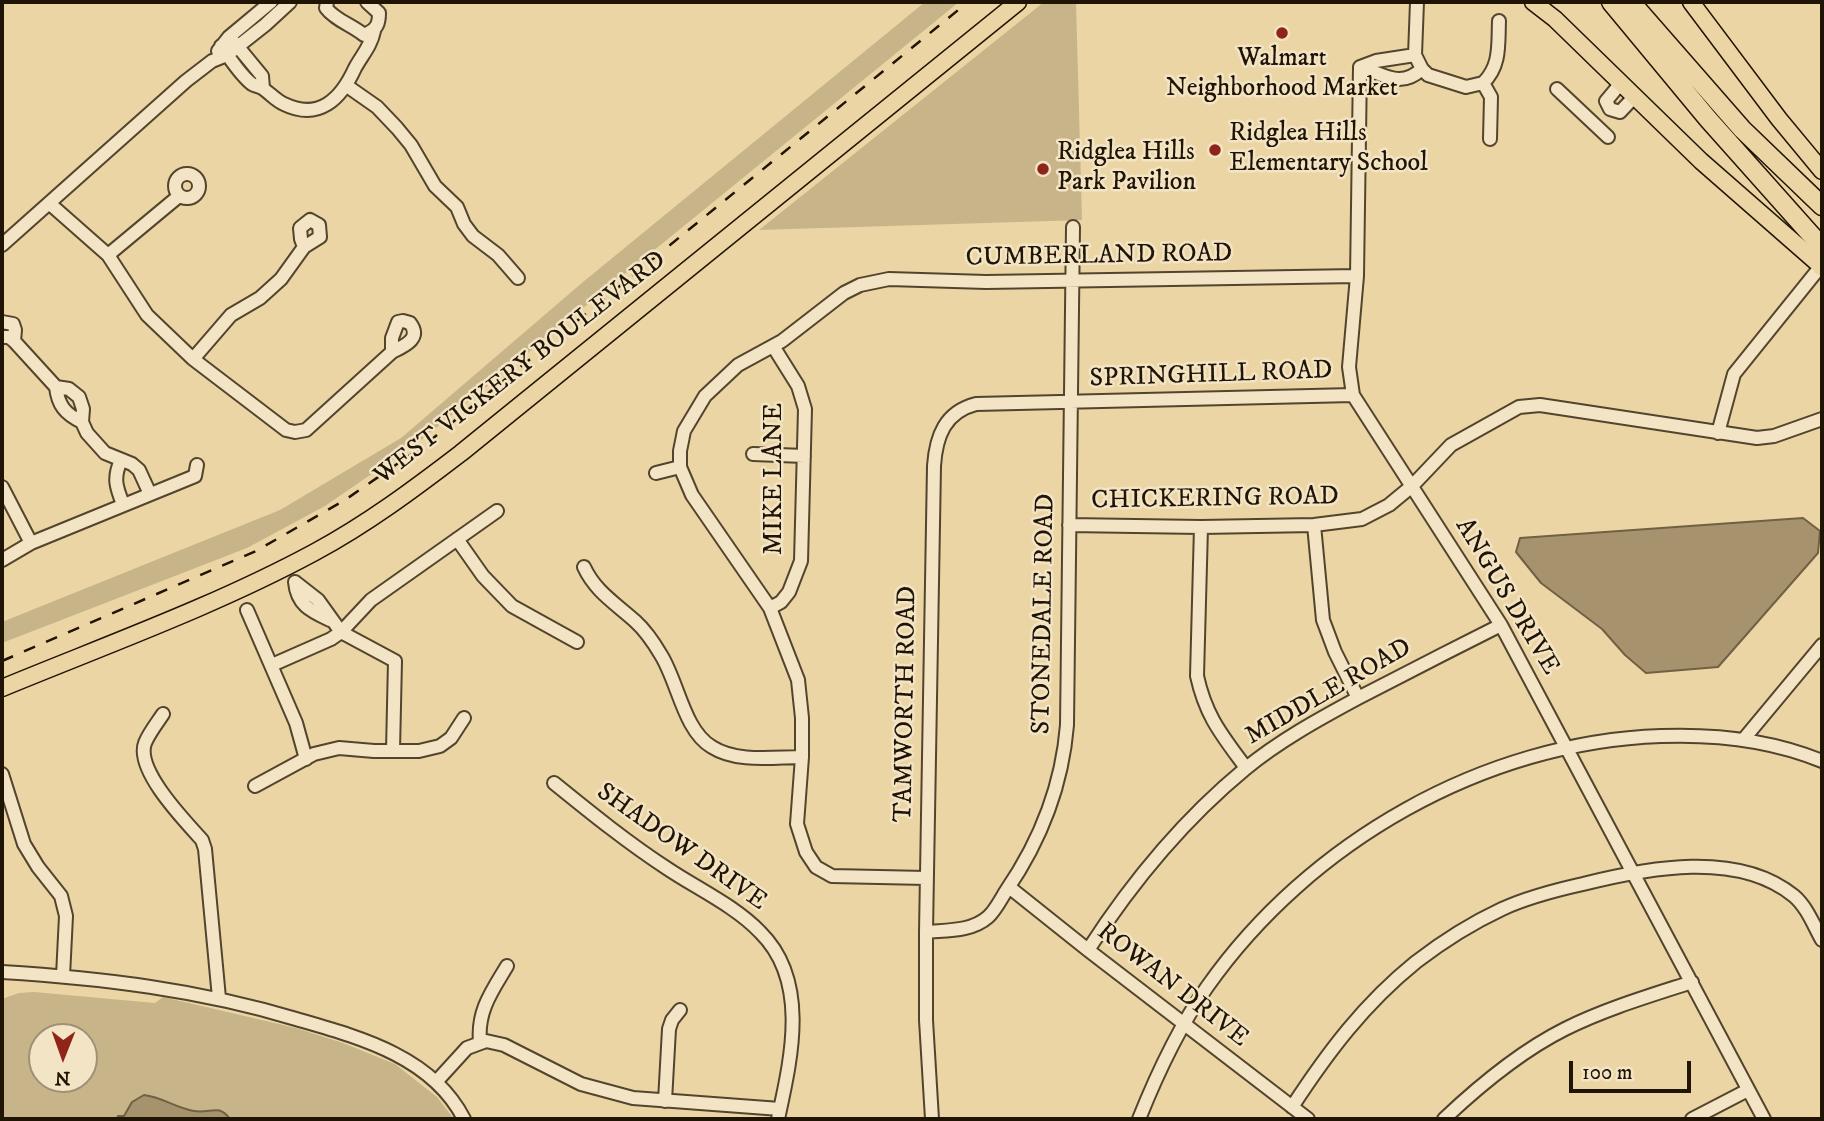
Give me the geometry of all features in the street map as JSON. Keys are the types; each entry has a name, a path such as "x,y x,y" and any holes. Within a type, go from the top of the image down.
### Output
{"highway":[{"path":"1611,2 1708,119 1822,247"},
{"path":"1631,2 1742,129 1822,206"}],"main road":[{"name":"WEST VICKERY BOULEVARD","path":"2,688 234,592 333,542 382,511 461,453 1018,2"},
{"path":"1534,2 1555,19 1701,161 1822,267"},
{"path":"1691,2 1779,119 1822,171"}],"street":[{"path":"2,245 229,46 271,2"},
{"path":"229,46 290,2"},
{"path":"327,2 326,8 332,16 369,33"},
{"path":"229,46 262,76 263,89 286,106 304,110 332,103 347,86 363,52 370,46 369,33 379,22 379,13 367,2"},
{"path":"1417,2 1415,55 1422,69 1428,75 1466,87 1483,83 1491,75 1497,61 1499,21"},
{"path":"1360,67 1376,61 1415,55"},
{"path":"1360,67 1402,81 1413,77 1422,69"},
{"name":"ANGUS DRIVE","path":"1360,67 1357,276 1349,367 1353,395 1501,625 1763,1119"},
{"path":"1483,83 1491,97 1490,139"},
{"path":"1621,83 1606,101 1610,109 1620,112 1635,96"},
{"path":"347,86 377,107 397,128 411,145 435,186 457,207 473,236 498,255 518,278"},
{"path":"1557,89 1608,137"},
{"path":"1593,123 1610,109"},
{"path":"108,255 179,196"},
{"path":"49,203 108,255 147,315 193,359 286,430 306,430 392,352"},
{"name":"STONEDALE ROAD","path":"926,932 972,927 988,917 1039,837 1051,809 1065,747 1073,227"},
{"path":"193,359 231,316 260,298 281,279 304,247"},
{"path":"1718,433 1734,374 1822,267"},
{"name":"CUMBERLAND ROAD","path":"681,467 680,451 684,432 705,396 738,365 773,346 844,293 860,285 889,279 986,282 1357,276"},
{"path":"2,322 13,324 15,330 8,339 57,387 69,389 79,397 83,409 82,422"},
{"name":"MIKE LANE","path":"769,608 781,602 789,592 801,561 804,456 803,400 773,346"},
{"path":"57,387 57,398 62,408 82,422 96,445 139,470 150,494"},
{"name":"SPRINGHILL ROAD","path":"1071,402 1353,395"},
{"name":"TAMWORTH ROAD","path":"932,1119 926,1020 926,878 934,466 939,436 952,416 976,404 1071,402"},
{"name":"CHICKERING ROAD","path":"1069,525 1314,525 1362,519 1389,505 1412,486 1451,445 1519,407 1540,405 1757,438 1774,436 1822,419"},
{"path":"753,454 804,456"},
{"path":"121,460 115,473 114,484 123,505"},
{"path":"2,559 30,543 195,476 197,465"},
{"path":"656,473 681,467 692,495 769,608 798,680 802,757 797,824 806,852 816,867 832,876 926,878"},
{"path":"2,487 30,543"},
{"path":"272,665 331,639 371,600 496,511"},
{"path":"1314,525 1323,620 1335,652 1359,698"},
{"path":"1201,527 1198,676 1203,699 1214,725 1246,768"},
{"path":"457,539 504,600 577,642"},
{"path":"288,566 295,582 318,600 341,632 395,660 393,750"},
{"path":"584,567 592,584 637,623 655,645 668,667 693,728 702,739 729,755 802,757"},
{"path":"247,610 296,723 306,759"},
{"name":"MIDDLE ROAD","path":"1088,950 1111,914 1158,853 1189,819 1246,768 1294,735 1359,698 1501,625"},
{"path":"1743,740 1822,645"},
{"path":"163,714 145,743 146,764 159,789 202,840 205,849 219,998"},
{"path":"255,786 306,759 339,748 419,751 440,746 450,738 464,718"},
{"path":"1139,1119 1153,1085 1206,988 1257,928 1292,892 1330,859 1442,791 1516,761 1567,748 1643,736 1706,736 1743,740 1798,751 1822,761"},
{"path":"2,774 24,844 61,896 66,916 63,976"},
{"name":"SHADOW DRIVE","path":"554,783 659,863 741,916 758,929 775,950 787,980 793,1033 792,1052 779,1114"},
{"path":"1293,1107 1320,1065 1358,1015 1414,964 1473,925 1528,899 1634,872 1666,867 1704,867 1753,874 1780,886 1795,897 1822,940"},
{"name":"ROWAN DRIVE","path":"1009,887 1308,1119"},
{"path":"480,1042 478,1027 481,1012 507,966"},
{"path":"2,972 105,980 219,998 259,1007 373,1043 393,1052 436,1082 448,1094 464,1119"},
{"path":"1444,1119 1477,1088 1562,1031 1591,1017 1692,982"},
{"path":"665,1101 669,1028 680,1010"},
{"path":"436,1082 467,1048 480,1042 504,1045 580,1084 633,1098 779,1114"},
{"path":"1692,1119 1748,1090"}],"shaded area":[{"path":"925,2 959,2 421,440 325,506 247,548 2,643 2,622 280,510 401,438 583,282"},
{"path":"1044,2 1076,2 1082,220 759,230"},
{"path":"1803,518 1820,531 1818,553 1718,667 1646,673 1625,655 1602,629 1541,583 1516,552 1520,538"},
{"path":"34,992 155,1003 163,997 296,1028 395,1064 437,1097 454,1119 2,1119 2,999 19,993"},
{"path":"144,1095 194,1111 222,1111 230,1119 117,1118 124,1116 132,1102"}],"railway":[{"path":"2,661 256,551 345,500 426,444 968,2"}],"place":[{"name":"Walmart Neighborhood Market","path":"1282,33"},
{"name":"Ridglea Hills Elementary School","path":"1215,150"},
{"name":"Ridglea Hills Park Pavilion","path":"1043,169"}]}
